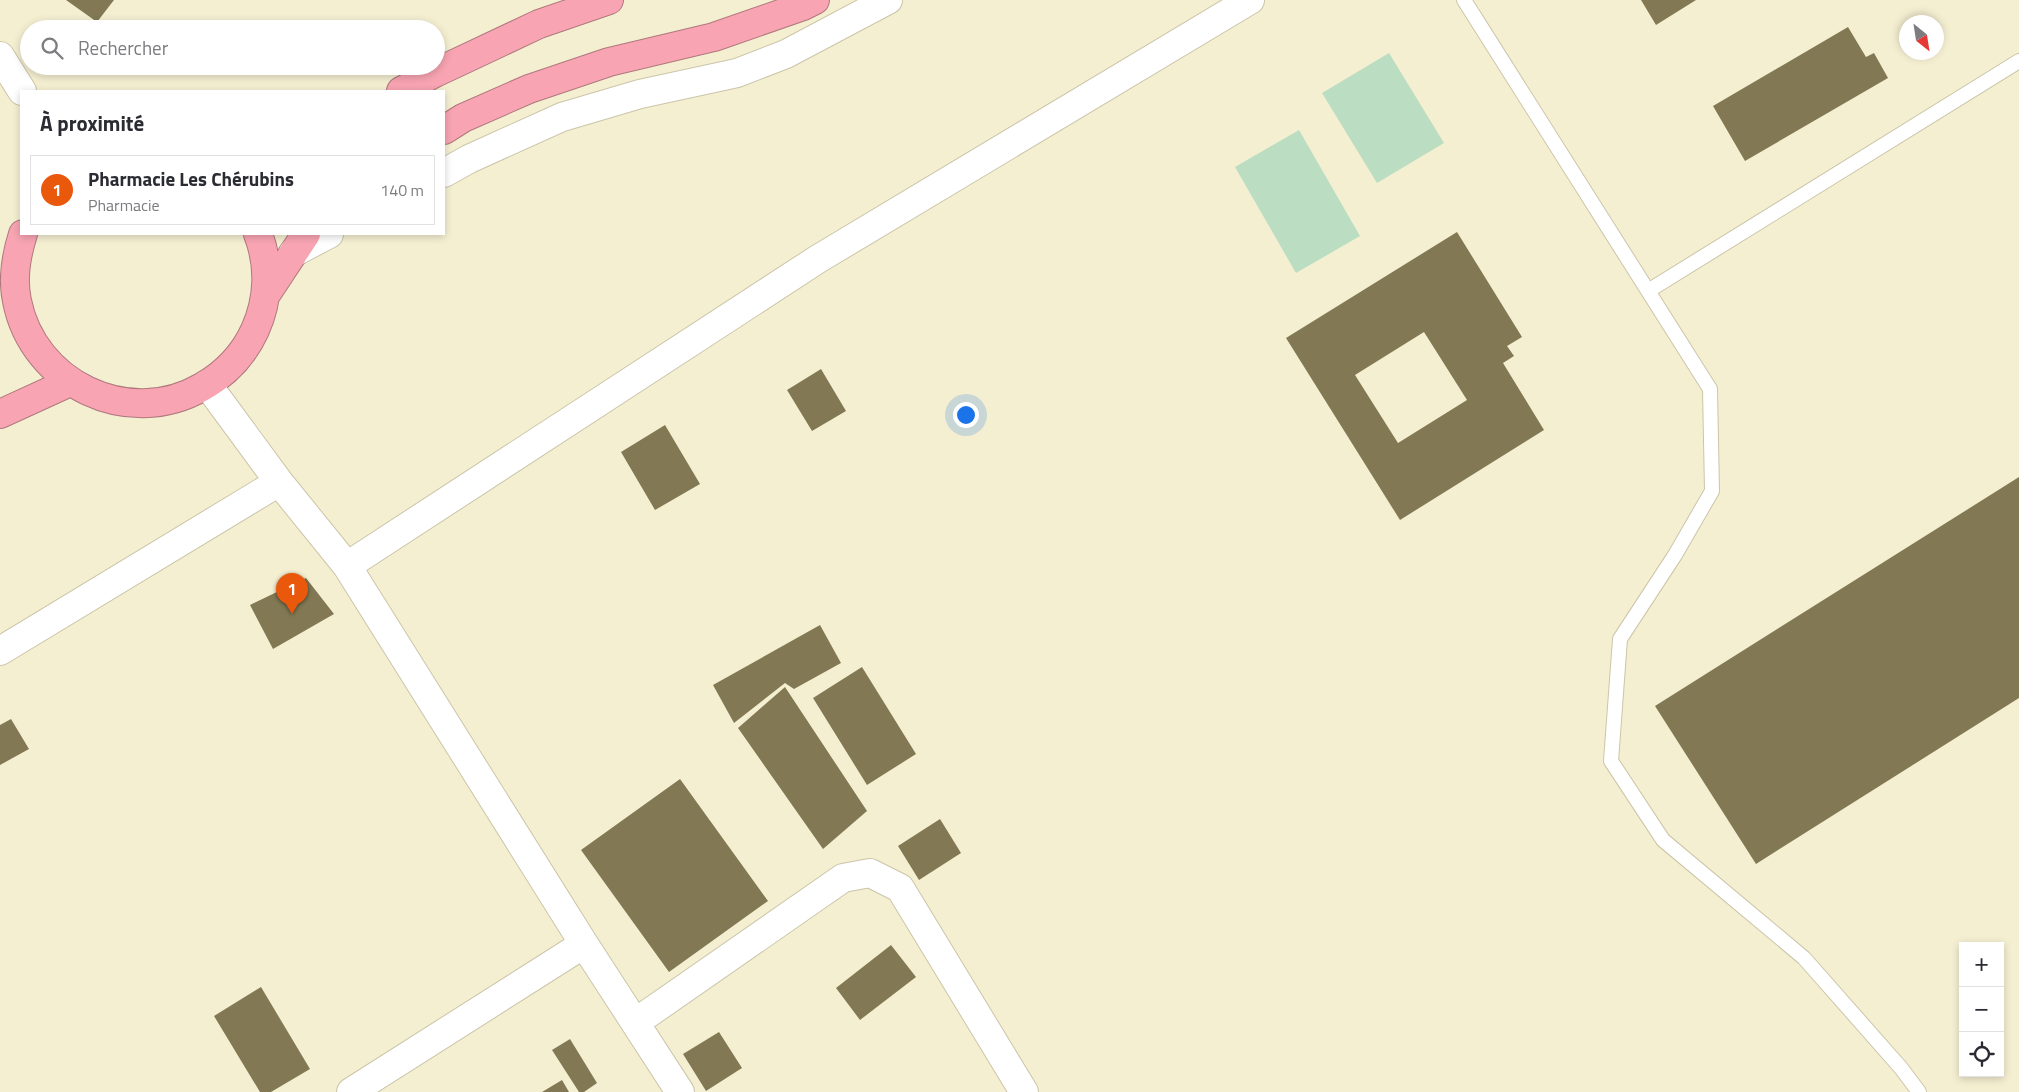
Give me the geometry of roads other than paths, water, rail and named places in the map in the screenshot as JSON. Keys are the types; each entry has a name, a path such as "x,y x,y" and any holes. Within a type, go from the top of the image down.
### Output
{"highway":[{"path":"445,68 539,24 609,0"},
{"path":"445,129 464,118 538,86 609,62 714,37 816,0"},
{"path":"403,90 431,75"},
{"path":"23,235 8,275 27,332 45,360 70,382 102,398 138,403 174,399 207,384 232,363 251,337 260,317 265,296 266,266 258,235"},
{"path":"265,296 300,244"},
{"path":"0,414 70,382"}],"street":[{"path":"445,172 469,159 562,117 640,94 737,73 786,54 888,0"},
{"path":"347,566 818,260 1250,0"},
{"path":"0,56 21,90"},
{"path":"300,244 326,235"},
{"path":"207,384 279,482 347,566 584,944 680,1092"},
{"path":"0,651 279,482"},
{"path":"636,1022 842,878 870,873 900,888 1024,1092"},
{"path":"351,1092 383,1084 584,944"}],"lane":[{"path":"1464,0 1710,389 1712,491 1676,555 1620,639 1611,761 1663,840 1804,958 1902,1068 1919,1092"},
{"path":"1648,291 2019,61"}],"place":[{"name":"Pharmacie Les Chérubins","path":"292,614"}]}
